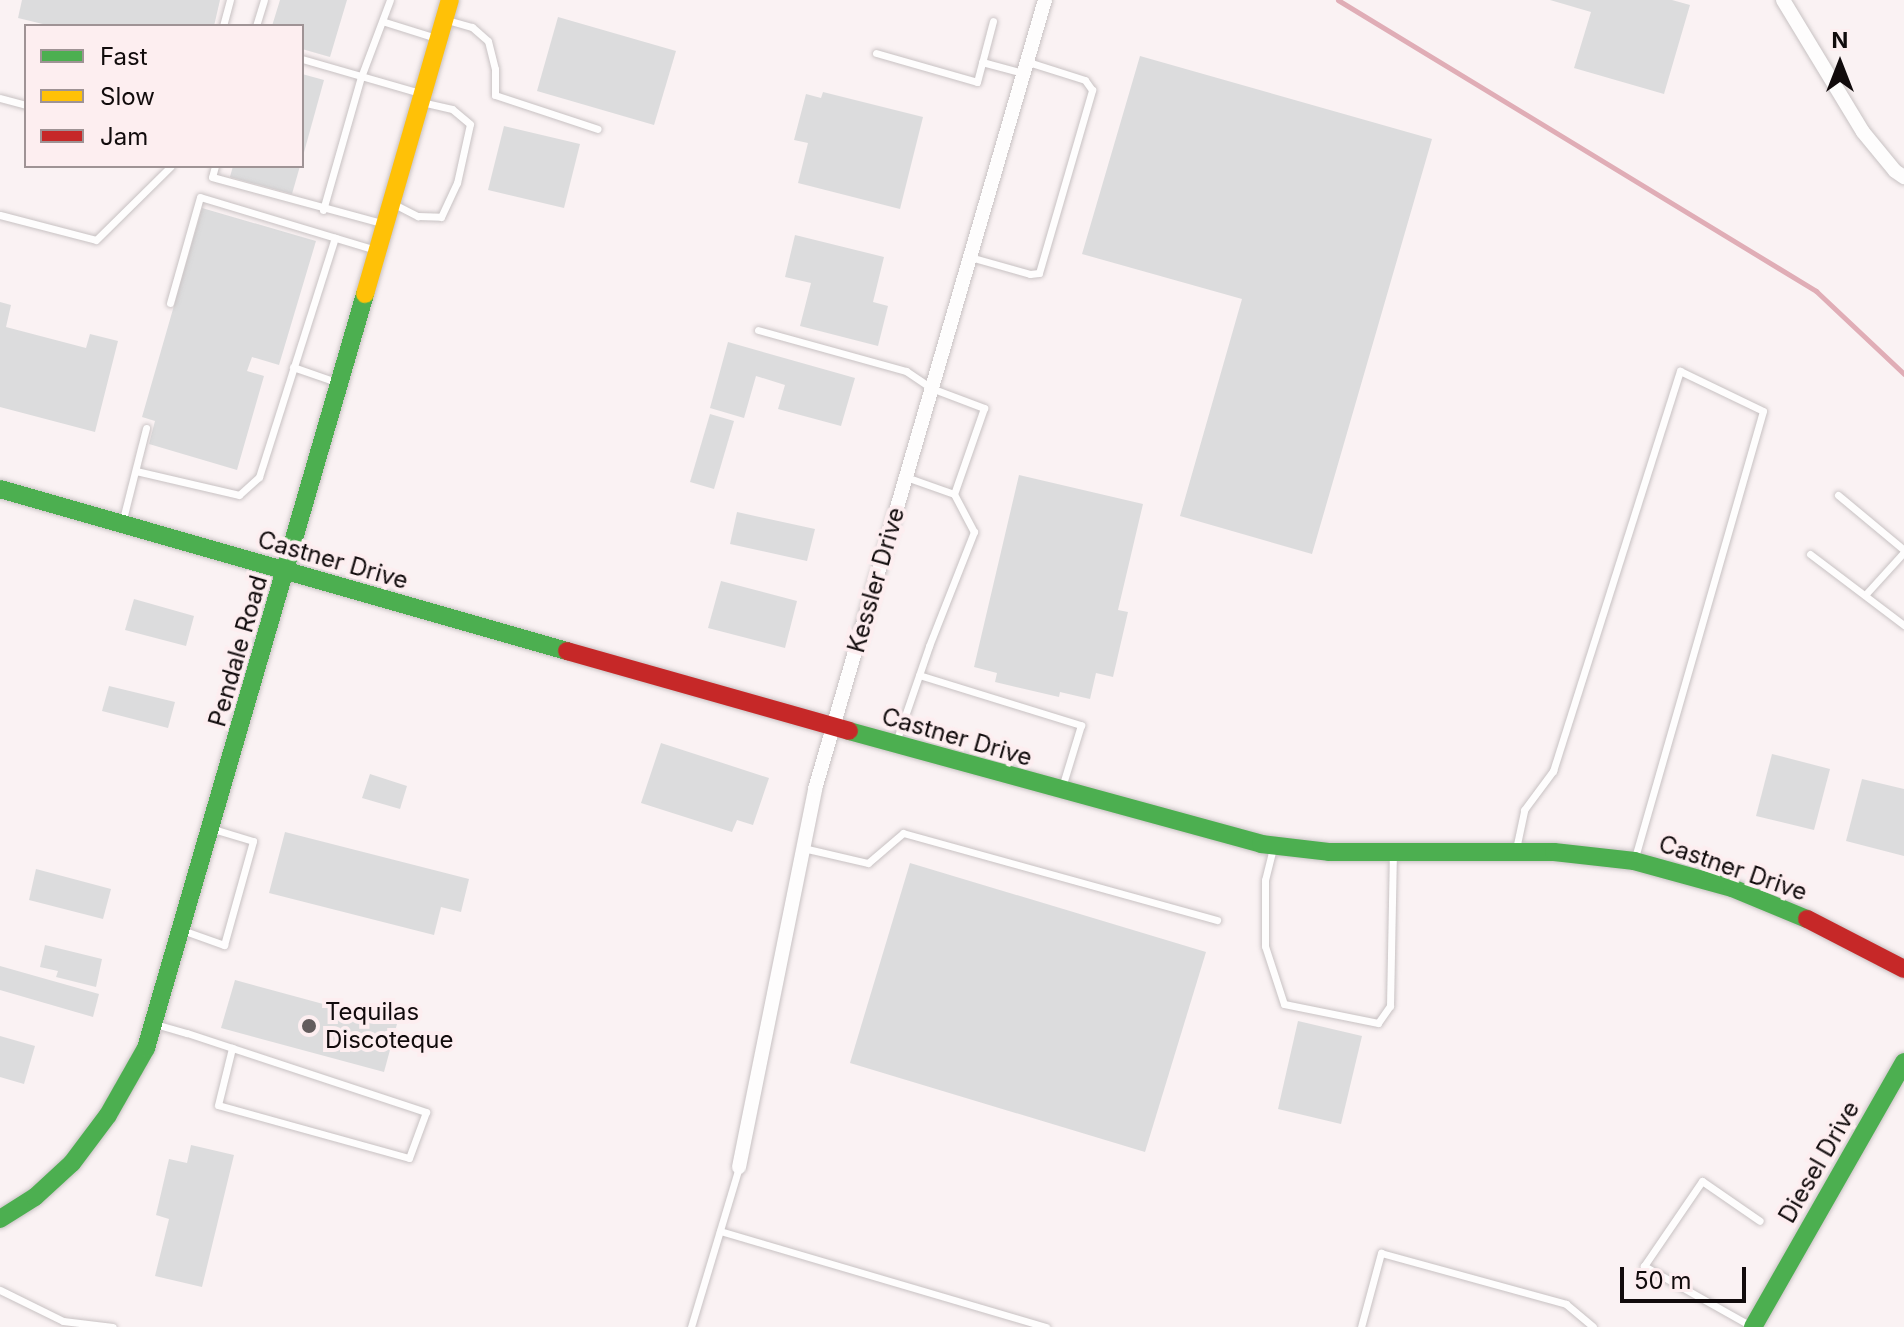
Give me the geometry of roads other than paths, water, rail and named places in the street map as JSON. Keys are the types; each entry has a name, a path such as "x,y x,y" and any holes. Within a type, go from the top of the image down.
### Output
{"street":[{"name":"Pendale Road","path":"0,1219 56,1179 91,1141 128,1083 153,1024 450,0"},
{"name":"Kessler Drive","path":"739,1167 803,848 833,727 1045,0"},
{"path":"1783,0 1863,132 1895,171 1904,177"},
{"name":"Castner Drive","path":"0,489 1061,791 1274,846 1329,852 1516,851 1634,861 1732,888 1833,929 1904,969"},
{"name":"Diesel Drive","path":"1753,1327 1904,1062"}],"lane":[{"path":"224,24 230,0"},
{"path":"257,24 264,0"},
{"path":"323,210 361,77 385,22 390,0"},
{"path":"445,19 482,32 493,55 495,95 598,129"},
{"path":"876,53 977,82 993,21"},
{"path":"385,22 439,39"},
{"path":"304,60 452,109 470,124 457,183 441,217 418,216 392,203"},
{"path":"970,257 1030,274 1039,273 1092,90 1085,80 982,62"},
{"path":"0,98 24,104"},
{"path":"0,215 96,240 169,168"},
{"path":"214,168 212,177 323,210 387,225"},
{"path":"170,303 200,197 378,251"},
{"path":"136,471 239,495 259,477 335,238"},
{"path":"758,330 906,371 931,388 984,408 954,494"},
{"path":"293,367 340,383"},
{"path":"1516,851 1524,810 1553,771 1680,371 1763,411 1634,861"},
{"path":"122,524 146,428"},
{"path":"896,744 974,532 954,494 906,477"},
{"path":"1838,495 1904,551 1865,595"},
{"path":"1810,554 1904,625"},
{"path":"919,675 1081,725 1061,791"},
{"path":"182,930 224,945 253,841 211,828"},
{"path":"803,848 868,863 903,833 1217,920"},
{"path":"1274,846 1265,880 1265,946 1284,1004 1378,1023 1390,1006 1393,852"},
{"path":"153,1024 232,1048 426,1112 409,1158 218,1105 232,1048"},
{"path":"691,1327 739,1167"},
{"path":"1753,1327 1644,1266 1702,1181 1760,1221"},
{"path":"720,1231 1046,1327"},
{"path":"1361,1327 1381,1253 1566,1304 1593,1327"},
{"path":"0,1290 62,1324 113,1327"}],"waterway":[{"path":"1338,0 1816,291 1904,374"}],"place":[{"name":"Tequilas Discoteque","path":"309,1026"}]}
